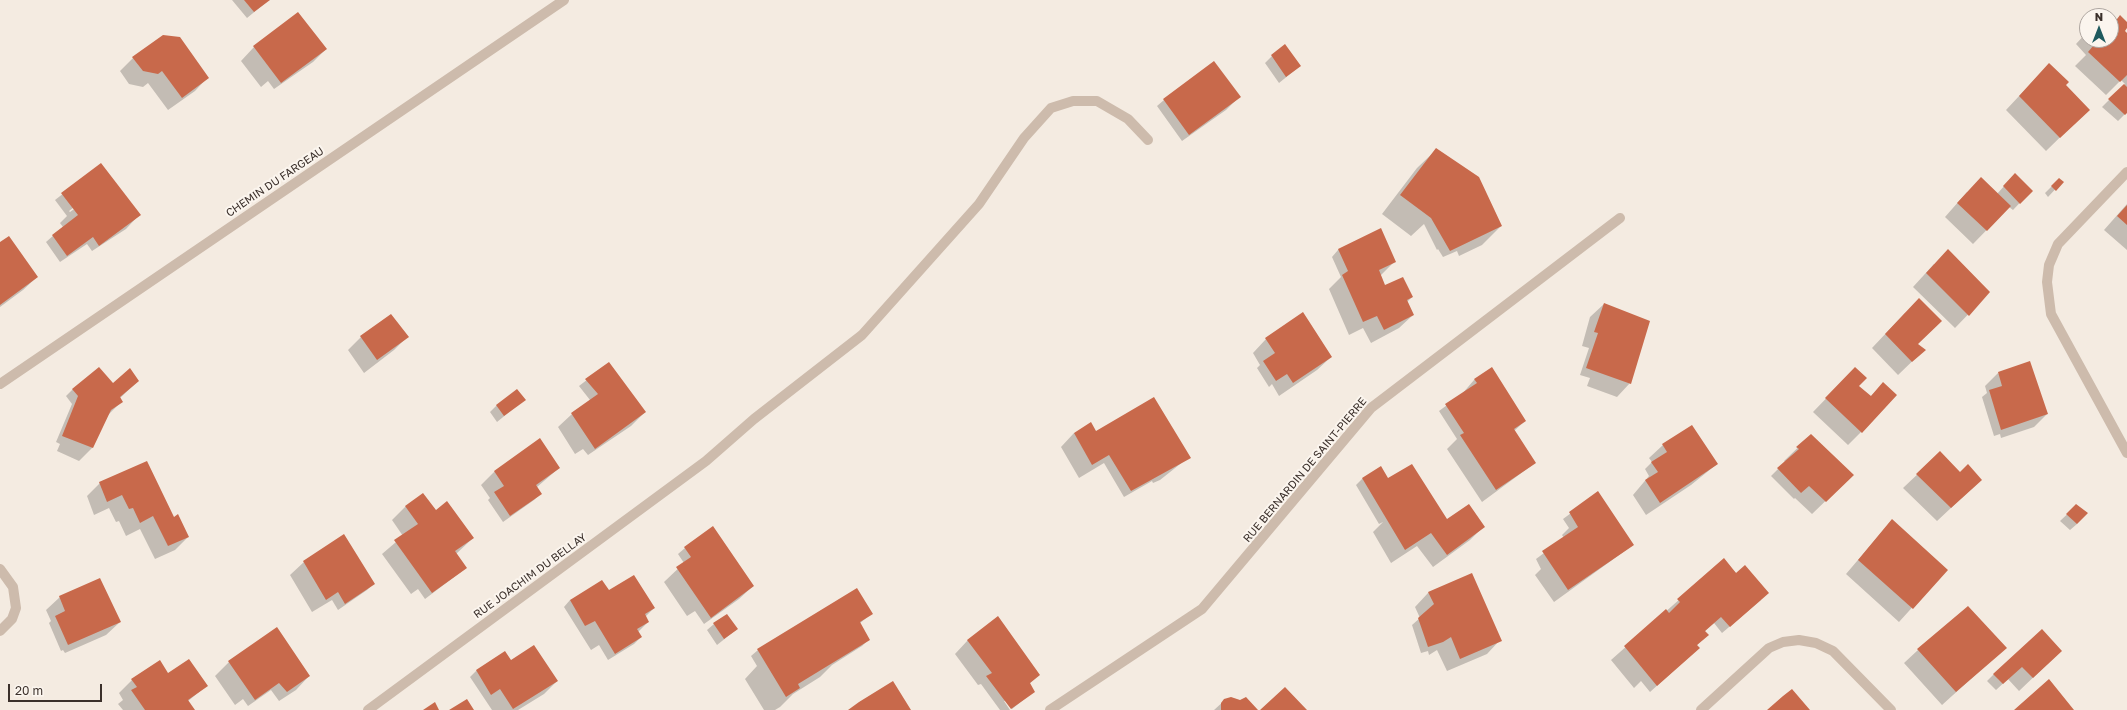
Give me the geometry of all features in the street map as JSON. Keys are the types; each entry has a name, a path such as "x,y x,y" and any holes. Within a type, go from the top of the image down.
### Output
{"street":[{"name":"CHEMIN DU FARGEAU","path":"0,384 564,0"},
{"name":"RUE JOACHIM DU BELLAY","path":"368,710 706,461 754,419 862,335 979,204 1024,138 1050,108 1073,101 1097,101 1128,119 1148,140"},
{"path":"2127,172 2058,244 2049,265 2047,282 2051,314 2127,453"},
{"name":"RUE BERNARDIN DE SAINT-PIERRE","path":"1050,710 1202,610 1371,408 1620,218"},
{"path":"0,569 13,587 16,608 12,619 0,631"},
{"path":"1701,710 1769,648 1784,642 1800,640 1816,643 1832,651 1890,710"}],"building":[{"path":"244,0 270,0 254,12"},
{"path":"298,12 327,49 281,83 253,46"},
{"path":"2120,15 2127,22 2127,28 2125,31 2127,33 2127,75 2120,82 2088,52 2091,48 2119,48"},
{"path":"163,35 180,37 209,78 182,98 162,71 158,74 143,71 132,57"},
{"path":"1285,44 1301,66 1286,77 1271,55"},
{"path":"1214,61 1241,97 1189,135 1163,99"},
{"path":"2049,63 2069,82 2066,85 2090,110 2060,138 2019,96"},
{"path":"2124,84 2127,87 2127,113 2125,115 2108,99"},
{"path":"1436,148 1479,177 1502,226 1450,251 1431,218 1400,195"},
{"path":"101,163 141,215 99,246 93,237 67,256 52,235 78,215 61,193"},
{"path":"2015,173 2033,191 2020,204 2003,186"},
{"path":"1981,177 2011,206 1987,231 1957,203"},
{"path":"2059,178 2064,182 2056,191 2051,186"},
{"path":"2127,205 2127,225 2117,216"},
{"path":"1381,228 1396,262 1379,270 1385,285 1403,277 1413,297 1407,300 1414,315 1384,330 1377,316 1363,322 1342,275 1348,271 1338,249"},
{"path":"9,236 38,277 0,305 0,242"},
{"path":"1948,249 1990,292 1969,316 1926,273"},
{"path":"1919,298 1942,321 1918,344 1926,350 1912,362 1885,334"},
{"path":"1604,303 1650,321 1631,384 1586,368 1598,333 1594,332"},
{"path":"1303,312 1332,357 1293,383 1287,374 1276,381 1263,361 1275,353 1265,338"},
{"path":"391,314 409,337 377,360 360,336"},
{"path":"2030,361 2048,414 2001,430 1989,390 2002,386 1998,372"},
{"path":"609,362 646,412 595,449 571,413 598,394 585,379"},
{"path":"99,367 113,383 130,368 139,381 120,397 123,402 111,410 93,448 62,436 78,396 72,389"},
{"path":"1492,367 1526,421 1514,429 1536,463 1496,490 1460,435 1464,433 1445,404 1477,383 1474,379"},
{"path":"1855,367 1867,378 1859,386 1871,396 1883,382 1897,395 1862,433 1825,398"},
{"path":"517,389 526,400 504,416 496,405"},
{"path":"1154,397 1191,458 1131,491 1109,455 1092,465 1074,433 1091,422 1096,431"},
{"path":"1692,425 1718,464 1660,503 1645,480 1658,472 1651,462 1667,452 1662,444"},
{"path":"1811,434 1854,475 1826,502 1809,486 1801,493 1777,468 1799,449 1796,447"},
{"path":"540,438 560,468 536,485 542,494 510,516 494,492 504,486 494,471"},
{"path":"1940,451 1960,472 1968,464 1982,480 1951,508 1916,474"},
{"path":"147,461 174,517 178,514 189,537 168,546 153,516 140,523 133,508 129,509 122,495 107,502 99,482"},
{"path":"1412,464 1447,519 1469,504 1485,527 1447,555 1431,533 1405,550 1362,478 1381,466 1388,478"},
{"path":"1598,491 1634,545 1568,590 1542,551 1578,527 1569,512"},
{"path":"423,493 436,510 447,501 474,538 455,551 467,568 432,593 394,540 418,524 405,506"},
{"path":"2076,504 2088,513 2077,524 2066,514"},
{"path":"1892,519 1948,570 1913,609 1858,560"},
{"path":"713,526 754,586 711,618 676,567 691,557 684,547"},
{"path":"344,534 375,584 345,604 338,592 326,600 303,561"},
{"path":"1724,558 1736,573 1745,565 1769,593 1730,627 1721,617 1705,631 1709,635 1697,645 1700,648 1657,686 1624,646 1666,609 1669,613 1680,602 1677,599"},
{"path":"1472,573 1502,641 1460,659 1451,637 1443,642 1428,647 1418,618 1434,604 1428,592"},
{"path":"634,575 655,608 645,614 649,622 637,629 642,637 615,654 595,621 585,626 570,600 602,580 609,590"},
{"path":"100,578 121,622 68,645 55,616 65,611 59,596"},
{"path":"857,588 873,614 860,622 870,640 798,684 800,688 786,697 757,649"},
{"path":"1968,606 2007,648 1956,692 1917,649"},
{"path":"727,614 738,629 724,639 713,623"},
{"path":"998,616 1040,675 1030,683 1035,692 1011,709 986,676 992,673 967,640"},
{"path":"277,627 310,676 287,692 279,683 255,700 228,661"},
{"path":"2042,629 2062,651 2033,678 2022,667 2003,684 1993,674"},
{"path":"534,645 558,681 513,709 500,689 491,695 476,670 505,651 511,660"},
{"path":"189,659 208,686 188,700 195,710 145,710 131,690 137,687 131,679 160,660 168,673"},
{"path":"2049,679 2074,710 2014,710"},
{"path":"893,681 911,710 848,710 859,702"},
{"path":"1285,687 1307,710 1260,710"},
{"path":"1792,689 1810,710 1767,710 1783,696"},
{"path":"1231,697 1240,700 1246,697 1258,710 1221,710 1221,703 1224,699"},
{"path":"467,699 474,710 449,710"},
{"path":"435,702 439,710 423,710"}]}
